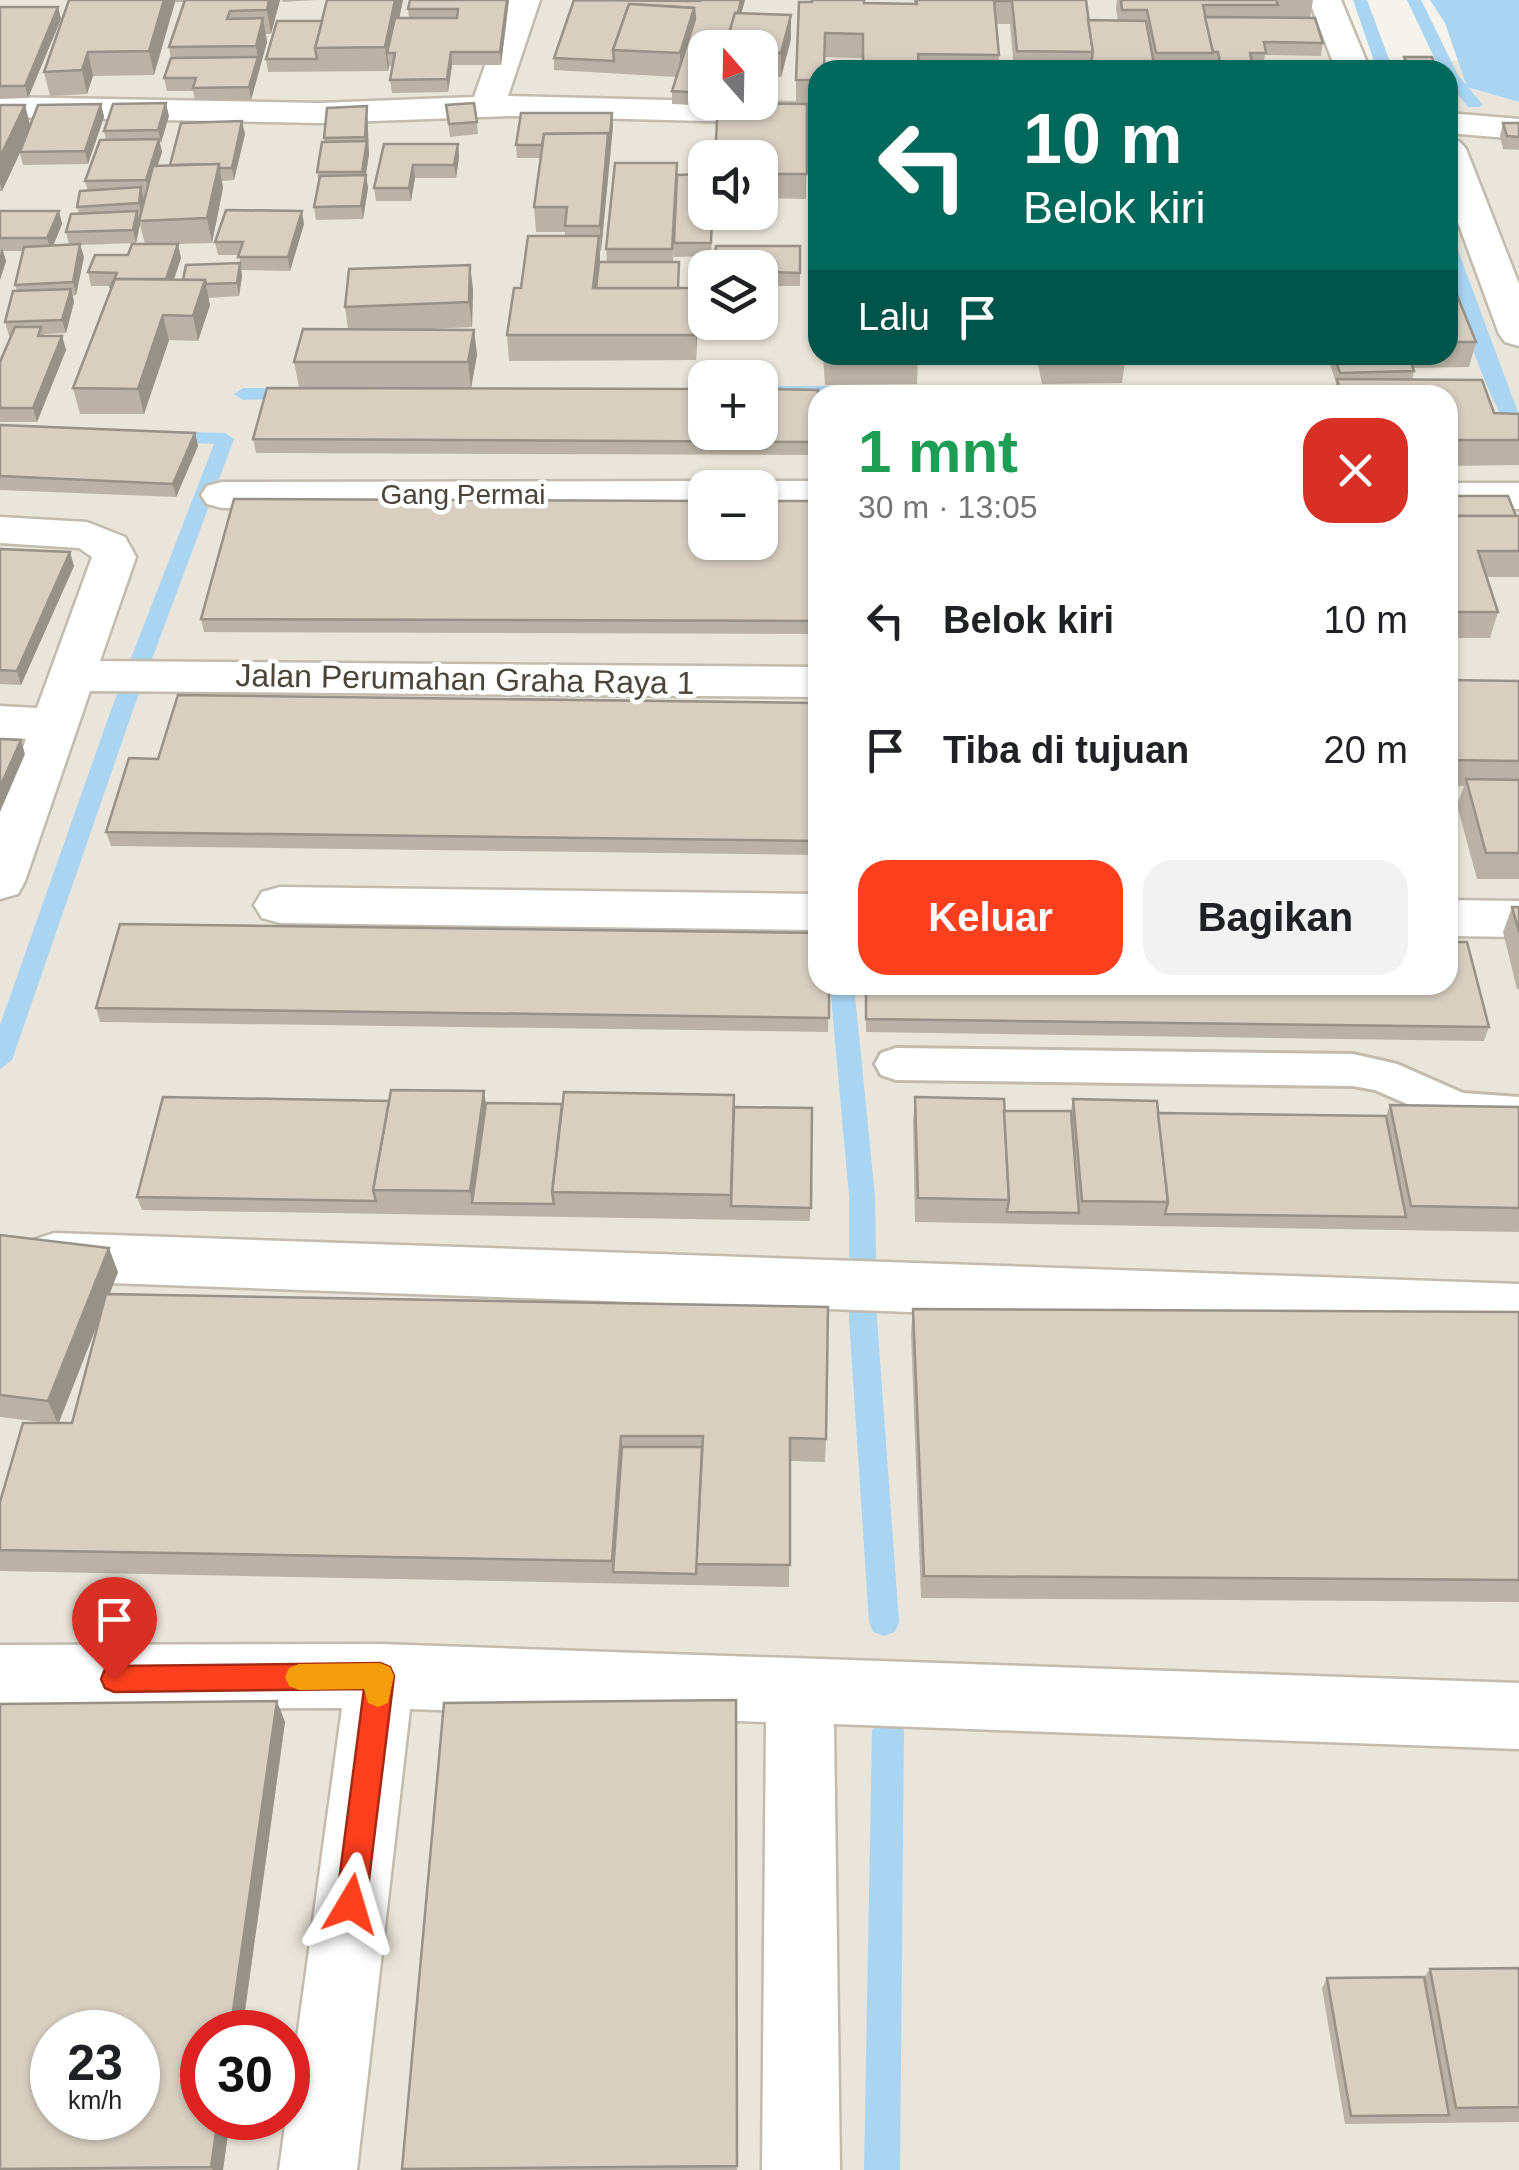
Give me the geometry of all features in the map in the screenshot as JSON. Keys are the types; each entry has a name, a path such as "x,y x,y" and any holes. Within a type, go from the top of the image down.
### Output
{"street":[{"path":"486,108 524,0"},
{"path":"1325,0 1349,60"},
{"path":"0,107 300,113 486,108 808,114"},
{"path":"1458,125 1519,129"},
{"path":"1458,175 1519,334"},
{"name":"Gang Permai","path":"222,495 688,494"},
{"path":"778,494 808,494"},
{"path":"1458,496 1511,496"},
{"path":"0,530 88,535 110,546 114,557 84,676 53,724 0,881"},
{"name":"Jalan Perumahan Graha Raya 1","path":"84,676 800,682"},
{"path":"0,722 53,724"},
{"path":"280,905 802,912"},
{"path":"1458,918 1519,919"},
{"path":"54,1257 1519,1309"},
{"path":"0,1678 380,1676 1519,1716"},
{"path":"318,2170 380,1676"},
{"path":"800,1692 801,2170"}],"lane":[{"path":"896,1064 1353,1070 1382,1075 1458,1109 1519,1114"}],"shaded area":[{"path":"0,0 1337,0 1361,60 808,60 808,365 1458,365 1458,61 1467,87 1519,102 1519,2170 0,2170"}],"water":[{"path":"1430,0 1519,0 1519,102 1467,87 1445,23"}],"building":[{"path":"69,0 164,0 149,51 88,52 82,70 44,72"},
{"path":"185,0 269,0 267,10 230,11 227,19 263,18 256,46 169,47"},
{"path":"327,0 395,0 385,47 315,48"},
{"path":"410,0 507,0 500,52 451,52 447,79 390,80 395,53 387,53 395,18 457,18 458,9 408,9"},
{"path":"574,0 741,0 730,30 691,30 694,8 629,4 613,50 614,61 554,58"},
{"path":"1086,0 1093,52 1017,51 1012,1 994,1 999,55 918,54 918,60 863,60 863,34 825,33 824,60 808,60 808,80 796,80 799,2"},
{"path":"1121,0 1276,0 1278,5 1203,5 1213,53 1156,53 1147,10 1122,10"},
{"path":"629,4 694,8 680,53 613,50"},
{"path":"0,7 58,7 25,86 0,86"},
{"path":"735,13 791,15 781,53 778,30 730,30"},
{"path":"1205,17 1315,18 1323,43 1264,42 1266,53 1250,53 1252,60 1220,60 1218,52 1213,52"},
{"path":"1088,20 1146,21 1153,60 1092,60"},
{"path":"277,21 322,21 315,48 317,59 266,59"},
{"path":"688,41 688,92 672,91"},
{"path":"258,57 249,87 193,88 196,78 164,78 171,58"},
{"path":"1404,57 1433,60 1406,60"},
{"path":"166,103 158,130 104,131 113,104"},
{"path":"474,103 477,122 449,124 446,105"},
{"path":"101,104 85,151 20,152 38,105"},
{"path":"778,104 807,104 807,174 778,174 778,140 716,140 717,120 778,120"},
{"path":"0,105 25,105 0,157"},
{"path":"367,106 365,137 324,138 327,108"},
{"path":"521,113 612,113 609,145 608,133 544,134 542,145 516,145"},
{"path":"242,121 232,168 219,168 219,164 170,165 181,123"},
{"path":"1503,123 1519,123 1519,137 1507,136"},
{"path":"608,133 600,226 565,226 567,207 534,207 544,134"},
{"path":"159,139 146,180 85,181 100,140"},
{"path":"367,141 362,172 317,172 322,142"},
{"path":"384,144 458,144 454,165 413,165 409,188 374,188"},
{"path":"615,163 677,163 672,249 606,249"},
{"path":"219,164 207,218 139,221 153,166"},
{"path":"366,175 361,206 314,207 320,176"},
{"path":"677,175 688,175 688,230 711,230 711,243 674,243"},
{"path":"141,187 139,203 77,207 80,191"},
{"path":"226,210 302,211 288,257 238,257 243,242 215,242"},
{"path":"0,211 59,211 47,238 0,238"},
{"path":"137,211 133,230 66,232 71,214"},
{"path":"528,236 599,236 593,288 688,288 688,335 507,335 514,288 521,288"},
{"path":"80,244 73,282 15,285 24,247"},
{"path":"132,244 178,244 166,279 115,279 110,288 117,273 88,272 95,255 128,255"},
{"path":"716,246 800,246 800,273 778,272 778,250 716,250"},
{"path":"599,262 679,262 678,288 596,288"},
{"path":"240,263 237,283 183,280 186,265"},
{"path":"470,265 469,302 345,307 349,269"},
{"path":"115,279 205,280 193,316 163,315 138,389 73,388"},
{"path":"71,289 62,320 5,322 13,291"},
{"path":"1458,298 1476,342 1458,342"},
{"path":"15,327 41,327 38,336 62,336 33,408 0,408 0,362"},
{"path":"303,329 474,330 468,362 294,362"},
{"path":"1337,365 1412,365 1414,371 1340,373"},
{"path":"1337,379 1482,380 1494,413 1519,414 1519,440 1458,440 1458,385 1338,385"},
{"path":"267,388 688,389 688,441 253,439"},
{"path":"778,389 808,390 808,442 778,442"},
{"path":"0,425 195,433 173,484 0,476"},
{"path":"1458,496 1508,496 1516,516 1458,516"},
{"path":"234,499 688,501 688,560 778,560 778,501 808,501 808,621 201,619"},
{"path":"1458,516 1519,516 1519,551 1478,551 1498,612 1458,612"},
{"path":"0,549 70,552 17,671 0,670"},
{"path":"1458,680 1519,681 1519,761 1458,760"},
{"path":"178,695 808,703 808,841 106,832 129,758 158,759"},
{"path":"0,739 21,740 0,787"},
{"path":"1466,779 1519,780 1519,853 1486,853"},
{"path":"1512,907 1519,907 1519,932"},
{"path":"120,924 808,933 808,995 829,995 829,1018 96,1008"},
{"path":"1458,942 1467,942 1489,1027 866,1019 866,995 1458,995"},
{"path":"391,1090 484,1091 470,1191 373,1190"},
{"path":"564,1092 734,1095 731,1195 552,1192"},
{"path":"163,1097 389,1101 373,1190 376,1201 137,1197"},
{"path":"915,1097 1004,1099 1009,1200 918,1198"},
{"path":"1073,1099 1157,1101 1168,1202 1082,1201"},
{"path":"486,1103 562,1104 554,1204 472,1203"},
{"path":"1390,1105 1519,1107 1519,1208 1411,1206"},
{"path":"734,1107 812,1108 811,1208 731,1206"},
{"path":"1004,1111 1071,1111 1079,1213 1007,1212"},
{"path":"1158,1113 1386,1116 1406,1217 1165,1214 1168,1202"},
{"path":"0,1235 109,1248 48,1401 0,1395"},
{"path":"106,1294 828,1307 826,1439 790,1438 790,1565 696,1564 703,1436 621,1436 612,1561 0,1550 0,1502 23,1423 72,1423"},
{"path":"913,1309 1519,1312 1519,1580 924,1576"},
{"path":"622,1447 702,1447 696,1574 613,1572"},
{"path":"736,1700 737,2166 402,2169 444,1703"},
{"path":"277,1701 233,2010 180,2010 180,2140 215,2140 211,2167 0,2169 0,1704"},
{"path":"1519,1968 1519,2107 1456,2108 1430,1969"},
{"path":"1424,1977 1449,2115 1351,2116 1327,1978"}],"waterway":[{"path":"1360,0 1381,60"},
{"path":"1414,0 1443,60"},
{"path":"1458,85 1474,104"},
{"path":"1458,274 1502,400 1519,432"},
{"path":"778,392 808,392"},
{"path":"243,394 300,394"},
{"path":"0,1060 122,710 225,439 165,437"},
{"path":"843,995 862,1196 863,1319 884,1622"},
{"path":"882,2170 888,1731"}],"slow traffic":[{"path":"299,1677 380,1676 378,1694"}],"route":[{"path":"114,1679 380,1676 351,1904"}]}
